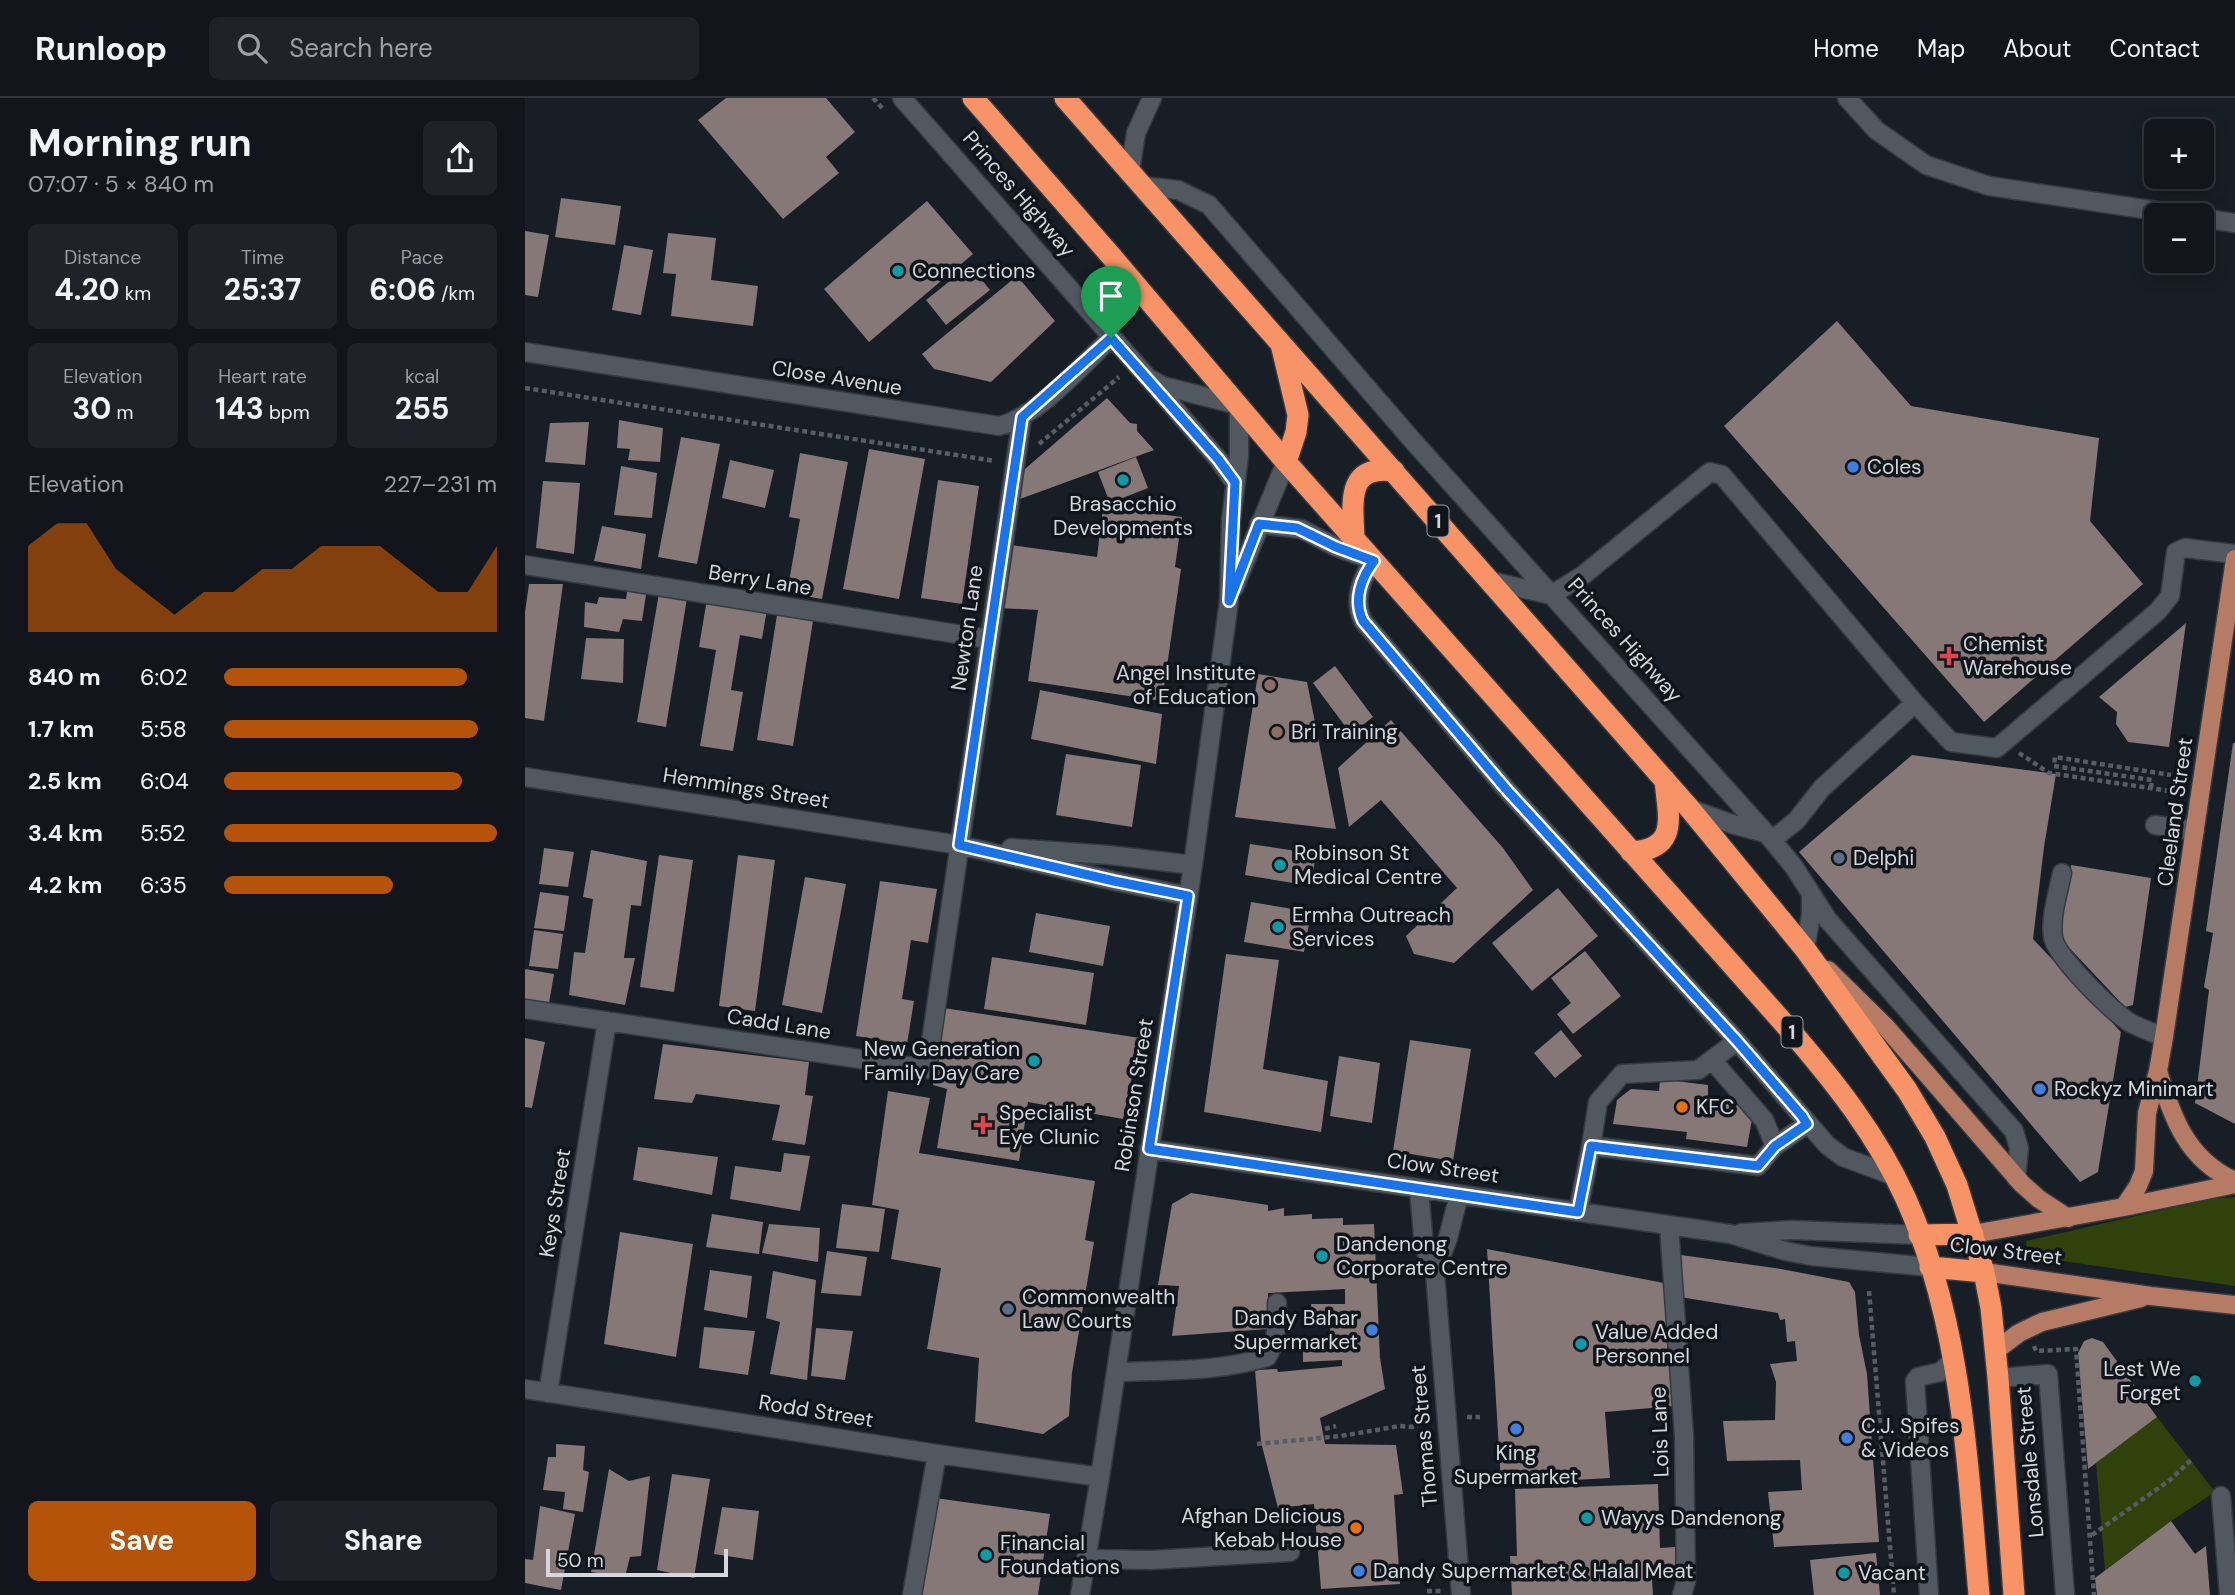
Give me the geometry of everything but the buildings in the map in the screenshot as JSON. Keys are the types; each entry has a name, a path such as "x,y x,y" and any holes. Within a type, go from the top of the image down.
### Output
{"highway":[{"name":"Princes Highway","path":"973,98 1286,462 1831,1079 1853,1108 1894,1176 1919,1235"},
{"name":"1","path":"1065,98 1691,809 1805,949 1901,1081 1935,1137 1957,1185 1973,1234"},
{"path":"1279,339 1298,415 1296,432 1286,462"},
{"path":"1354,538 1352,501 1356,485 1363,476 1374,470 1394,471"},
{"path":"1631,852 1654,848 1667,836 1669,821 1665,780"},
{"name":"Clow Street","path":"1919,1235 1973,1234"},
{"name":"Lonsdale Street","path":"1973,1234 1984,1272 1995,1352 2014,1595"},
{"name":"1","path":"1919,1235 1941,1301 1954,1360 1965,1435 1979,1595"},
{"name":"Clow Street","path":"1930,1267 1984,1272"}],"main road":[{"name":"Cleeland Street","path":"2124,1207 2144,1171 2147,1113 2164,1037 2235,559"},
{"path":"1805,949 1886,1027 2016,1178 2039,1199 2068,1218"},
{"name":"Cleeland Street","path":"2158,1071 2172,1112 2186,1141 2204,1161 2235,1182"},
{"name":"Clow Street","path":"1973,1234 2124,1207 2235,1182"},
{"name":"Clow Street","path":"1984,1272 2235,1305"},
{"path":"1995,1352 2026,1329 2056,1317 2151,1296"}],"street":[{"name":"Princes Highway","path":"902,98 1148,378 1163,386 1238,406"},
{"path":"1136,178 1136,133 1152,98"},
{"path":"1847,98 1876,130 1926,165 1989,186 2144,209"},
{"name":"Princes Highway","path":"1136,178 1178,190 1209,205 1404,431 1769,837 1794,866 1837,930 2014,1131 2019,1148 2016,1178"},
{"path":"2214,220 2235,223"},
{"name":"Close Avenue","path":"525,352 999,426 1022,417 1111,338"},
{"path":"1148,378 1235,482"},
{"name":"Robinson Street","path":"1080,1595 1188,896 1229,601 1235,482 1239,456 1238,406"},
{"name":"Newton Lane","path":"959,845 1022,417"},
{"name":"Robinson Street","path":"1229,601 1286,462"},
{"path":"1491,581 1551,595 1582,576 1710,472 1722,475 1951,742 1997,748 2158,611 2170,596 2176,552 2185,548 2235,554"},
{"path":"1259,524 1297,528 1336,547 1374,561 1363,576 1360,587 1359,608 1363,621 1506,789 1737,1041 1807,1124 1840,1156 1894,1176"},
{"name":"Berry Lane","path":"525,565 988,639"},
{"path":"1691,809 1769,837 1796,821 1822,788 1915,703"},
{"name":"Hemmings Street","path":"525,777 959,845 1188,896"},
{"path":"2155,825 2195,831"},
{"name":"Hemmings Street","path":"959,845 1118,856 1192,865"},
{"name":"Cadd Lane","path":"525,1009 927,1069 959,845"},
{"path":"2062,873 2052,926 2053,941 2059,954 2116,1012 2131,1023 2164,1037"},
{"path":"1805,949 1811,895"},
{"name":"Keys Street","path":"548,1393 607,1021"},
{"path":"1578,1212 1598,1102 1622,1074 1698,1070 1737,1041"},
{"path":"1712,1060 1764,1121 1775,1146"},
{"path":"1591,1146 1758,1166 1775,1146 1807,1124"},
{"name":"Clow Street","path":"1149,1149 1730,1234 1811,1256 1930,1267"},
{"name":"Thomas Street","path":"1419,1190 1424,1246 1435,1273 1461,1595"},
{"name":"Thomas Street","path":"1435,1273 1448,1238 1459,1195"},
{"name":"Lois Lane","path":"1669,1226 1684,1436 1686,1581 1682,1595"},
{"name":"Clow Street","path":"1730,1234 1793,1230 1919,1235"},
{"path":"1116,1372 1203,1367 1251,1362 1267,1357 1275,1345 1277,1303"},
{"path":"1929,1595 1915,1381 1918,1377 1931,1376 1945,1370 1954,1360"},
{"name":"Lonsdale Street","path":"1997,1378 2049,1374 2065,1595"},
{"name":"Rodd Street","path":"525,1389 1100,1477"},
{"path":"912,1595 937,1454"},
{"path":"2221,1496 2229,1595"},
{"path":"1087,1559 1151,1560 1290,1552"}],"path":[{"path":"2004,742 2049,773 2169,791"},
{"path":"2151,788 2152,780 2054,766 2055,757 2171,775"},
{"path":"1869,1291 1894,1595"},
{"path":"2026,1329 2036,1351 2075,1349 2094,1595"},
{"path":"1325,1429 1336,1426"},
{"path":"1257,1444 1341,1436 1400,1426"},
{"path":"2091,1535 2171,1480 2191,1460"}],"green space":[{"path":"2235,1197 2235,1286 2028,1256 2026,1241 2210,1199"},
{"path":"2157,1417 2215,1492 2105,1570 2096,1463"}],"place":[{"name":"Connections","path":"898,271"},
{"name":"Coles","path":"1853,467"},
{"name":"Brasacchio Developments","path":"1123,480"},
{"name":"Chemist Warehouse","path":"1949,656"},
{"name":"Angel Institute of Education","path":"1270,685"},
{"name":"Bri Training","path":"1277,732"},
{"name":"Delphi","path":"1839,858"},
{"name":"Robinson St Medical Centre","path":"1280,865"},
{"name":"Ermha Outreach Services","path":"1278,927"},
{"name":"New Generation Family Day Care","path":"1034,1061"},
{"name":"Rockyz Minimart","path":"2040,1089"},
{"name":"KFC","path":"1682,1107"},
{"name":"Specialist Eye Clunic","path":"983,1125"},
{"name":"Dandenong Corporate Centre","path":"1322,1256"},
{"name":"Commonwealth Law Courts","path":"1008,1309"},
{"name":"Dandy Bahar Supermarket","path":"1372,1330"},
{"name":"Value Added Personnel","path":"1581,1344"},
{"name":"Lest We Forget","path":"2195,1381"},
{"name":"King Supermarket","path":"1516,1429"},
{"name":"C.J. Spifes & Videos","path":"1847,1438"},
{"name":"Wayys Dandenong","path":"1587,1518"},
{"name":"Afghan Delicious Kebab House","path":"1356,1528"},
{"name":"Financial Foundations","path":"986,1555"},
{"name":"Dandy Supermarket & Halal Meat","path":"1359,1571"},
{"name":"Vacant","path":"1844,1573"}],"route":[{"path":"1111,338 1218,459 1235,482 1229,601 1259,524 1305,530 1336,547 1374,561 1363,576 1360,587 1359,613 1363,621 1506,789 1737,1041 1802,1116 1807,1124 1775,1146 1758,1166 1591,1146 1578,1212 1149,1149 1188,896 959,845 1022,417 1111,338"}]}
